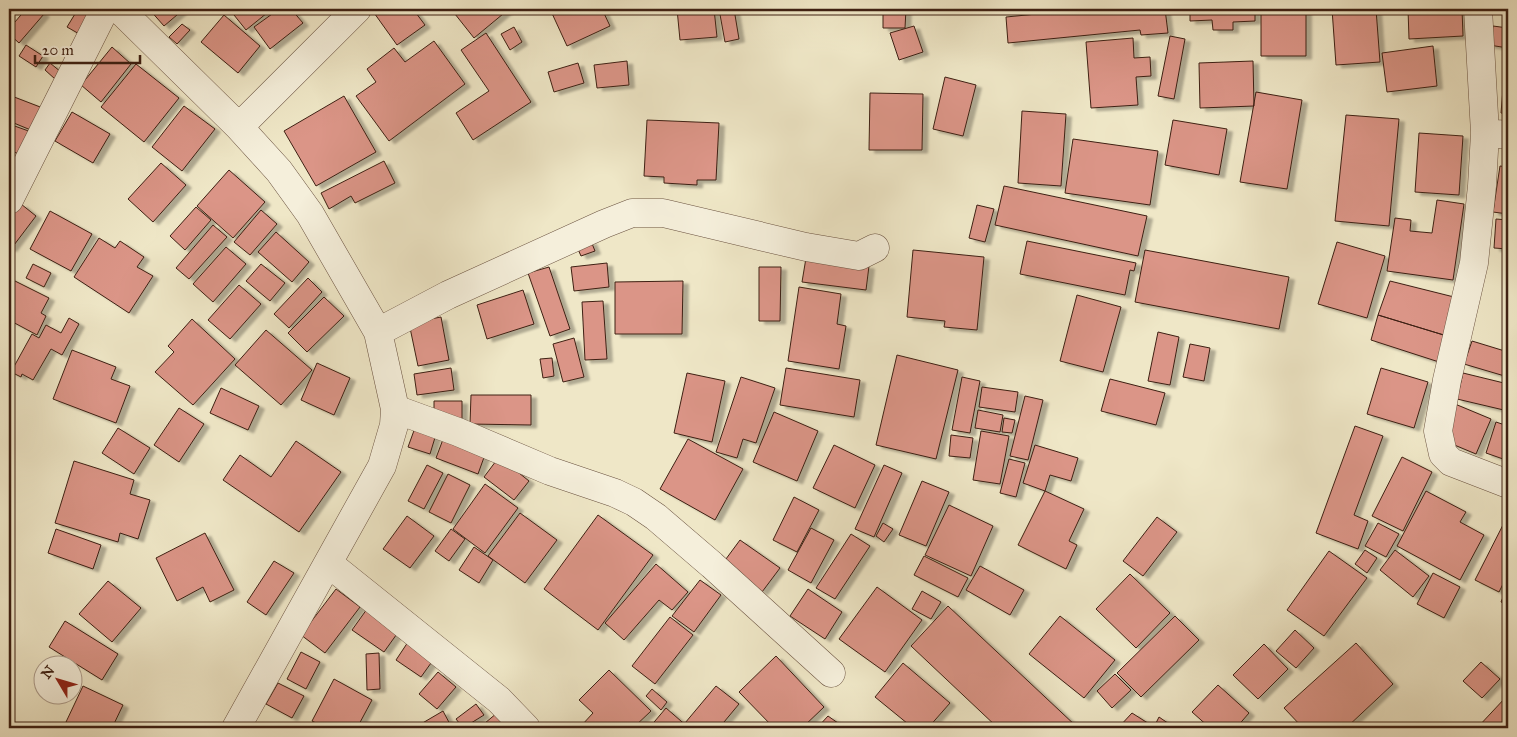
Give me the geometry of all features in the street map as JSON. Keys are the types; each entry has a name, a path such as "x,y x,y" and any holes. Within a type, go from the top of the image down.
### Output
{"street":[{"path":"9,200 105,9"},
{"path":"119,9 239,127 279,170 310,214 378,332 394,409 394,425 382,466 236,728"},
{"path":"239,127 357,9"},
{"path":"1478,9 1497,134 1474,262 1447,380 1438,432 1442,454 1451,462 1508,484"},
{"path":"378,332 448,295 595,228 632,214 663,213 806,246 859,256 875,248"},
{"path":"394,409 458,432 550,471 616,493 634,502 684,541 831,673"},
{"path":"328,563 499,700 526,728"}],"building":[{"path":"26,9 37,9 44,14 19,43 9,34 9,29"},
{"path":"78,9 96,9 81,35 67,27"},
{"path":"149,9 184,9 164,26"},
{"path":"243,9 264,9 267,13 246,30 234,15"},
{"path":"279,9 291,9 303,23 270,49 254,27"},
{"path":"413,9 425,25 397,45 372,10"},
{"path":"451,9 509,9 474,38"},
{"path":"550,9 602,9 610,26 567,46"},
{"path":"677,9 714,9 717,37 680,40"},
{"path":"719,9 734,9 739,39 725,42"},
{"path":"883,9 906,9 905,28 883,28"},
{"path":"1088,9 1165,9 1168,33 1141,35 1140,30 1008,43 1006,17"},
{"path":"1190,9 1255,9 1255,21 1233,22 1233,30 1213,30 1212,20 1190,21"},
{"path":"1261,9 1306,9 1306,56 1261,56"},
{"path":"1332,9 1376,9 1380,62 1336,65"},
{"path":"1408,9 1462,9 1463,36 1409,39"},
{"path":"224,15 260,46 238,73 201,42"},
{"path":"182,24 190,30 177,44 169,37"},
{"path":"914,26 923,52 899,60 890,33"},
{"path":"1493,26 1508,28 1508,48 1489,45"},
{"path":"514,27 522,42 510,50 501,34"},
{"path":"486,33 531,102 473,140 456,113 489,91 461,50"},
{"path":"1170,36 1185,39 1174,99 1158,96"},
{"path":"1133,38 1134,58 1150,57 1151,76 1136,77 1138,105 1091,108 1086,42"},
{"path":"434,41 465,84 389,141 356,96 376,82 367,69 394,48 405,62"},
{"path":"26,45 43,56 36,67 19,56"},
{"path":"1433,46 1437,86 1387,92 1382,53"},
{"path":"112,47 131,64 101,102 81,85"},
{"path":"627,61 629,85 597,88 594,65"},
{"path":"1253,61 1254,106 1200,108 1199,63"},
{"path":"50,63 61,72 55,79 45,70"},
{"path":"578,63 584,83 554,92 548,72"},
{"path":"136,64 179,98 144,142 101,107"},
{"path":"945,77 976,85 963,136 933,129"},
{"path":"1504,77 1508,78 1508,114 1501,113"},
{"path":"1256,92 1302,100 1287,189 1240,182"},
{"path":"870,93 923,94 922,150 869,150"},
{"path":"9,95 48,110 38,133 9,121"},
{"path":"344,96 376,152 316,186 284,131"},
{"path":"184,106 215,129 182,171 152,147"},
{"path":"1022,111 1066,114 1061,186 1018,183"},
{"path":"72,112 110,134 93,163 55,141"},
{"path":"1346,115 1399,119 1389,226 1335,221"},
{"path":"647,120 719,123 716,180 697,180 697,185 664,183 664,177 644,176"},
{"path":"1173,120 1227,129 1219,175 1165,165"},
{"path":"9,124 37,134 29,158 9,150"},
{"path":"1419,133 1463,136 1459,195 1415,192"},
{"path":"1073,139 1158,151 1150,205 1065,193"},
{"path":"384,161 395,183 355,203 351,196 329,209 321,193"},
{"path":"161,163 186,185 153,222 128,199"},
{"path":"1500,166 1508,167 1508,214 1493,212"},
{"path":"229,170 265,202 233,238 197,206"},
{"path":"1004,186 1147,216 1138,256 995,225"},
{"path":"1437,200 1464,204 1453,280 1387,271 1395,218 1411,220 1410,231 1432,233"},
{"path":"21,204 36,216 11,249 9,247 9,221"},
{"path":"977,205 994,209 985,242 969,238"},
{"path":"196,207 211,220 185,250 170,236"},
{"path":"261,210 277,224 250,255 234,242"},
{"path":"50,211 92,234 71,271 30,249"},
{"path":"1496,219 1508,220 1508,249 1494,248"},
{"path":"213,225 227,237 189,279 176,268"},
{"path":"276,232 309,262 292,282 258,252"},
{"path":"99,238 115,248 120,241 144,257 137,267 153,276 129,313 74,277"},
{"path":"591,241 595,251 581,256 577,247"},
{"path":"1027,241 1136,263 1134,271 1130,270 1125,295 1020,274"},
{"path":"1337,242 1385,256 1367,318 1318,304"},
{"path":"226,247 246,264 213,302 193,284"},
{"path":"913,250 984,257 977,330 944,327 945,321 907,317"},
{"path":"1145,250 1289,277 1279,329 1135,302"},
{"path":"806,258 869,266 866,290 802,282"},
{"path":"607,263 609,287 574,291 571,267"},
{"path":"33,264 51,273 44,287 26,278"},
{"path":"261,264 285,283 270,301 246,281"},
{"path":"549,267 570,329 550,336 528,273"},
{"path":"759,267 781,267 780,321 759,321"},
{"path":"9,278 49,298 41,313 46,316 37,335 9,320"},
{"path":"308,278 322,292 289,328 274,314"},
{"path":"683,281 682,334 615,334 615,282"},
{"path":"1390,281 1458,298 1447,336 1378,315"},
{"path":"239,285 261,304 230,339 208,320"},
{"path":"799,287 841,294 837,324 846,326 839,369 788,361"},
{"path":"523,290 534,324 487,339 477,305"},
{"path":"1077,295 1121,307 1103,372 1060,361"},
{"path":"324,297 344,316 307,352 288,333"},
{"path":"603,301 607,359 585,360 582,302"},
{"path":"1378,315 1447,336 1439,362 1371,340"},
{"path":"441,317 449,360 418,366 409,323"},
{"path":"69,318 79,324 62,355 51,349 33,380 22,374 21,377 11,372 32,334 39,338 46,325 61,333"},
{"path":"192,319 235,359 193,405 155,372 174,352 168,346"},
{"path":"266,330 312,370 281,405 235,365"},
{"path":"1158,332 1179,337 1170,385 1148,381"},
{"path":"574,338 584,377 563,382 553,344"},
{"path":"1472,341 1508,352 1508,377 1464,364"},
{"path":"1190,344 1210,348 1204,381 1183,377"},
{"path":"72,350 116,367 111,379 130,386 116,423 53,399"},
{"path":"897,355 958,370 936,459 876,445"},
{"path":"552,358 554,376 543,378 540,359"},
{"path":"317,363 350,378 334,415 301,400"},
{"path":"451,368 454,390 417,395 414,374"},
{"path":"786,368 860,380 854,417 780,405"},
{"path":"1381,368 1428,382 1414,428 1367,414"},
{"path":"687,373 725,381 712,442 674,433"},
{"path":"1463,373 1508,384 1508,411 1457,399"},
{"path":"741,377 775,388 756,443 743,439 737,458 716,452"},
{"path":"962,377 980,381 970,433 952,430"},
{"path":"1110,379 1165,393 1156,425 1101,411"},
{"path":"982,387 1018,392 1015,412 979,407"},
{"path":"221,388 259,406 248,430 210,413"},
{"path":"471,395 531,395 531,425 470,424"},
{"path":"1025,396 1043,400 1028,460 1010,456"},
{"path":"434,401 462,401 462,420 434,421"},
{"path":"1455,404 1491,419 1476,454 1440,439"},
{"path":"179,408 204,424 179,462 154,445"},
{"path":"978,410 1003,415 1000,432 975,428"},
{"path":"774,412 818,431 797,481 753,462"},
{"path":"1004,418 1015,420 1012,433 1002,432"},
{"path":"1496,422 1508,426 1506,460 1486,453"},
{"path":"416,425 437,431 430,454 408,447"},
{"path":"1355,426 1383,436 1354,515 1368,521 1358,549 1316,533"},
{"path":"118,428 150,448 134,474 102,453"},
{"path":"981,431 1009,436 1000,484 973,480"},
{"path":"445,434 487,449 478,474 436,458"},
{"path":"951,435 973,438 970,458 949,456"},
{"path":"688,439 743,469 715,520 660,489"},
{"path":"296,441 341,472 299,532 223,480 240,455 271,477"},
{"path":"834,445 875,465 855,508 813,488"},
{"path":"1035,445 1078,458 1071,481 1050,475 1045,491 1023,483"},
{"path":"499,457 529,481 514,500 484,477"},
{"path":"1402,457 1432,472 1403,531 1372,516"},
{"path":"1009,459 1025,463 1016,497 1000,493"},
{"path":"74,461 134,480 130,494 150,500 138,539 120,533 118,542 55,523"},
{"path":"427,465 443,473 424,509 408,501"},
{"path":"884,465 902,473 874,537 855,529"},
{"path":"448,474 470,485 451,523 429,512"},
{"path":"922,481 949,492 926,546 899,535"},
{"path":"485,484 518,508 485,553 453,529"},
{"path":"1045,491 1084,509 1069,541 1077,545 1066,569 1018,545"},
{"path":"1426,491 1466,512 1460,522 1484,535 1460,580 1397,546"},
{"path":"794,497 819,510 797,552 773,540"},
{"path":"949,505 993,526 971,576 925,555"},
{"path":"520,513 557,540 525,583 488,556"},
{"path":"598,515 653,555 598,630 544,589"},
{"path":"1508,515 1508,574 1499,592 1475,580"},
{"path":"407,516 434,536 410,568 383,549"},
{"path":"1157,517 1177,532 1143,576 1123,561"},
{"path":"883,523 893,529 884,542 876,536"},
{"path":"1378,523 1399,534 1386,557 1365,546"},
{"path":"811,528 834,540 811,583 788,570"},
{"path":"56,529 101,545 93,569 48,553"},
{"path":"451,529 465,539 449,561 435,551"},
{"path":"205,533 234,590 210,602 203,587 177,601 156,558"},
{"path":"851,534 870,546 835,599 816,588"},
{"path":"740,540 780,568 762,592 723,563"},
{"path":"474,547 493,560 479,583 459,570"},
{"path":"1365,550 1377,558 1367,573 1355,564"},
{"path":"1395,550 1429,576 1413,597 1380,570"},
{"path":"1329,551 1367,578 1324,636 1287,610"},
{"path":"924,556 968,578 958,597 914,575"},
{"path":"274,561 294,573 266,615 247,602"},
{"path":"656,564 688,592 672,610 659,600 624,640 605,623"},
{"path":"980,566 1024,590 1010,615 966,590"},
{"path":"1433,573 1460,587 1444,618 1417,604"},
{"path":"1130,574 1170,613 1136,648 1096,609"},
{"path":"700,580 721,595 694,632 672,616"},
{"path":"108,581 141,608 112,642 79,614"},
{"path":"1508,585 1508,605 1501,602"},
{"path":"877,587 922,620 885,672 839,639"},
{"path":"336,589 360,607 325,653 301,635"},
{"path":"808,589 842,612 825,639 790,616"},
{"path":"922,591 941,602 931,619 912,609"},
{"path":"948,606 1077,727 998,728 911,646"},
{"path":"367,609 399,631 384,652 352,630"},
{"path":"1060,616 1115,660 1084,698 1029,654"},
{"path":"1175,616 1199,640 1141,697 1117,673"},
{"path":"670,617 693,635 655,684 632,666"},
{"path":"65,621 118,654 102,680 82,668 82,654 60,654 49,647"},
{"path":"1295,630 1314,648 1296,668 1276,651"},
{"path":"410,639 436,656 421,677 396,660"},
{"path":"1356,643 1393,684 1346,728 1303,728 1284,708"},
{"path":"1264,644 1288,669 1258,699 1233,675"},
{"path":"301,652 320,662 306,689 287,679"},
{"path":"379,653 380,689 367,690 366,654"},
{"path":"776,656 824,707 802,728 774,728 739,692"},
{"path":"1481,662 1500,679 1482,698 1463,681"},
{"path":"903,663 950,703 928,728 913,728 875,697"},
{"path":"609,670 651,711 633,728 584,728 581,726 593,713 579,700"},
{"path":"438,672 456,687 437,709 419,694"},
{"path":"1115,674 1131,690 1112,708 1097,691"},
{"path":"334,679 372,700 357,728 326,728 312,721"},
{"path":"278,683 304,696 292,718 266,704"},
{"path":"1218,685 1249,713 1236,728 1210,728 1192,712"},
{"path":"83,686 123,705 112,728 79,728 66,722 74,704 82,704"},
{"path":"716,686 739,704 719,728 692,728 685,723"},
{"path":"652,689 667,702 661,710 646,696"},
{"path":"1506,697 1508,699 1508,728 1477,728"},
{"path":"476,704 484,715 463,728 456,719"},
{"path":"666,708 689,728 649,728"},
{"path":"443,711 452,728 414,728"},
{"path":"497,713 506,724 502,728 479,728"},
{"path":"1132,713 1154,727 1159,717 1175,728 1118,728"},
{"path":"828,716 845,728 817,728"}]}
